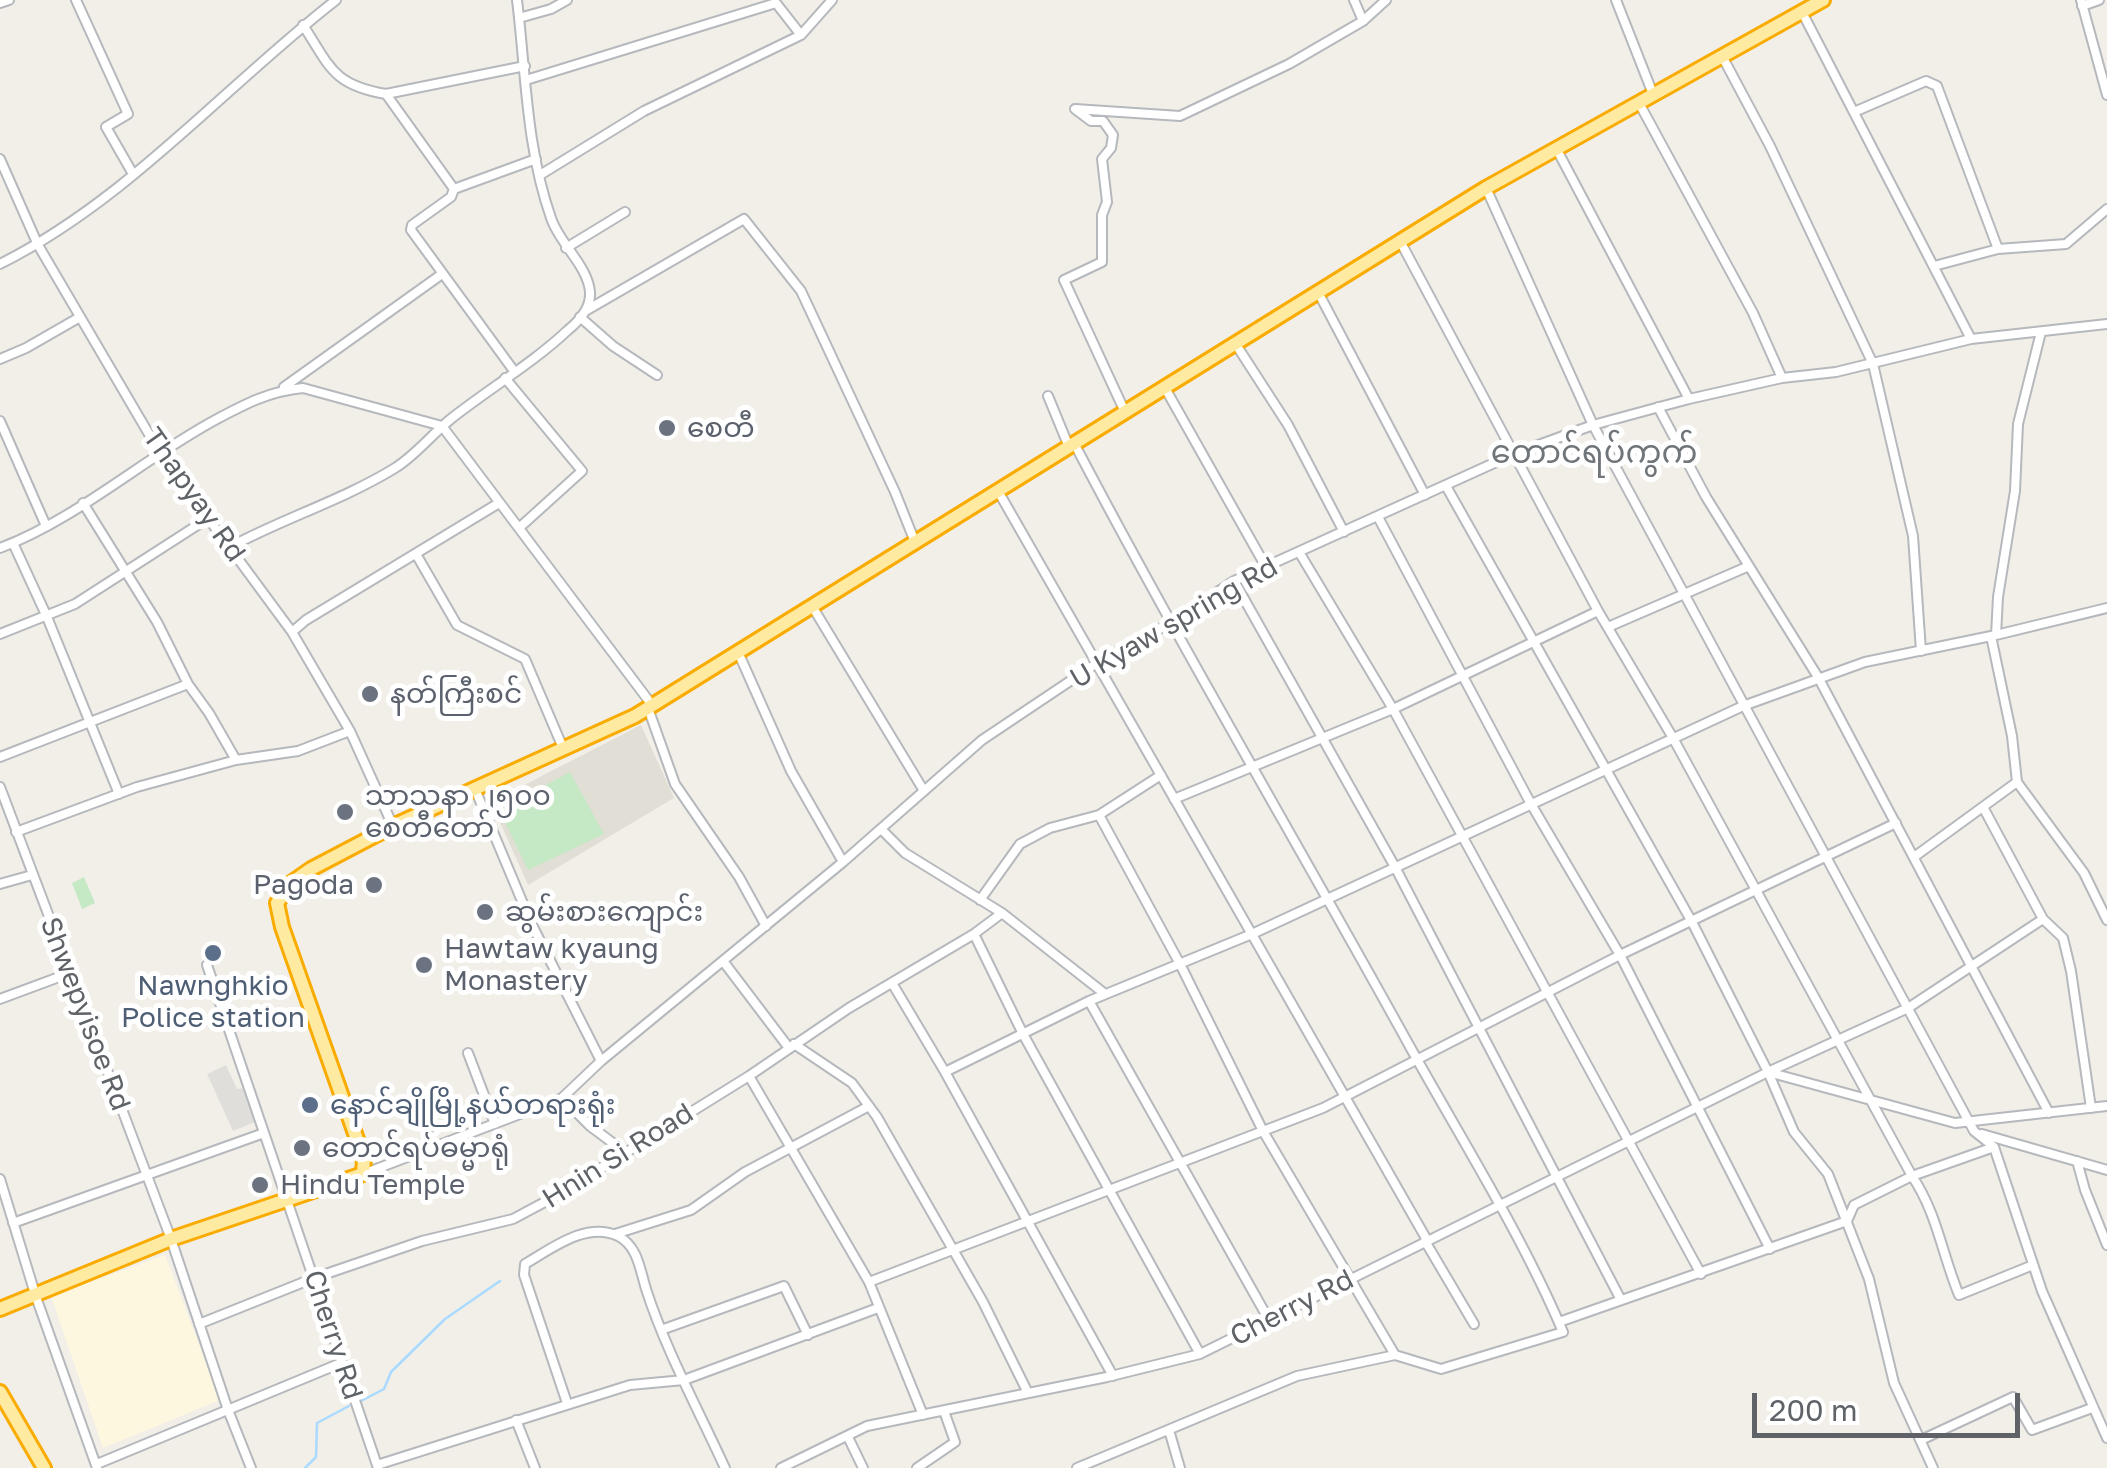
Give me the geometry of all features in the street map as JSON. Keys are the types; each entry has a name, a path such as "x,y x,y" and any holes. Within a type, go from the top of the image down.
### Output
{"highway":[{"path":"0,1309 171,1240 363,1174 364,1159 277,903 290,884 311,868 650,707 1486,188 1823,0"},
{"path":"0,1392 44,1468"}],"street":[{"path":"0,3 9,0"},
{"path":"76,0 128,114 106,127 133,174"},
{"path":"0,264 38,245 133,174 336,0"},
{"path":"517,0 527,118 551,219 590,292 583,313"},
{"path":"519,18 567,0"},
{"path":"540,174 644,111 802,35 832,0"},
{"path":"1354,0 1363,20"},
{"path":"1125,412 1064,280 1102,262 1102,215 1107,202 1102,159 1111,148 1113,135 1103,122 1092,121 1075,109 1180,116 1289,64 1363,20 1386,0"},
{"path":"1616,0 1653,94"},
{"path":"2099,0 2082,3 2107,95"},
{"path":"526,80 776,3 802,35"},
{"path":"1802,12 1972,338"},
{"path":"303,25 332,71 347,84 386,94 525,66"},
{"path":"1722,56 1770,146 1873,364 1913,536 1921,650"},
{"path":"1854,112 1926,81 1937,86 1998,249"},
{"path":"386,94 454,189"},
{"path":"1638,102 1754,313 1782,378"},
{"path":"1556,148 1690,399"},
{"name":"Thapyay Rd","path":"0,159 38,245 160,452 292,632 350,731 393,826"},
{"path":"514,371 411,230 412,225 451,197 454,189 536,159"},
{"path":"1486,188 1593,425 1974,1132 1994,1147 2033,1265 2107,1438"},
{"path":"1934,266 1998,249 2066,244 2107,209"},
{"path":"566,248 625,212"},
{"path":"230,547 348,494 400,465 442,426 568,330 583,313 744,219 801,290 896,492 915,542"},
{"path":"1400,241 1598,611 1673,738 1924,1194 1959,1295 2033,1265"},
{"path":"281,390 442,274"},
{"path":"1318,292 1425,495"},
{"path":"583,313 613,346 657,375"},
{"path":"0,359 80,317"},
{"name":"U Kyaw spring Rd","path":"363,1174 562,1098 982,740 1096,664 1170,624 1234,581 1514,454 1593,425 1690,399 1782,378 1873,364 1972,338 2107,324"},
{"path":"2041,332 2018,424 2015,491 1994,636 2017,782 2084,873 2107,920"},
{"path":"1235,344 1288,425 1344,532"},
{"path":"506,378 582,471 519,528"},
{"path":"0,548 46,526 160,452 252,400 281,390 303,388 442,426 650,707 676,784 739,877 766,926"},
{"path":"1164,388 1266,567"},
{"path":"1048,396 1170,624 1498,1205 1563,1332 1441,1369 1395,1355 1297,1376 1077,1468"},
{"path":"1658,407 1706,497 1818,677 2049,1113"},
{"path":"0,422 46,526"},
{"path":"1446,486 1772,1070 1794,1132 1828,1174 1869,1279 1894,1383 1932,1468"},
{"path":"998,491 1474,1324"},
{"path":"82,502 158,622 188,684 210,713 236,760"},
{"path":"292,632 499,503"},
{"path":"1378,516 1530,804 1620,955 1770,1249"},
{"path":"0,634 76,604 208,520"},
{"path":"13,543 119,794"},
{"path":"1299,552 1393,709 1701,1274"},
{"path":"416,554 457,625 525,659 562,748"},
{"path":"1608,627 1749,566"},
{"path":"1234,581 1396,867 1621,1300"},
{"path":"812,606 924,791"},
{"path":"945,1072 1089,1000 1252,934 1743,706 1865,662 2107,608"},
{"path":"1174,798 1393,709 1598,611"},
{"path":"738,652 791,771 843,862"},
{"path":"0,757 188,684"},
{"path":"16,832 119,794 236,760 298,751 350,731"},
{"path":"980,900 1020,844 1050,828 1100,815 1161,776"},
{"path":"1914,857 2017,782"},
{"name":"Shwepyisoe Rd","path":"0,788 171,1240 251,1468"},
{"path":"475,788 532,925 602,1061"},
{"path":"1982,807 2044,918 2062,938 2072,971 2092,1108"},
{"path":"1100,815 1264,1131 1395,1355"},
{"path":"869,1282 1345,1097 1620,955 1896,823"},
{"path":"881,829 905,854 1002,913 1105,994"},
{"path":"0,884 32,875"},
{"name":"Hnin Si Road","path":"199,1324 422,1241 513,1219 749,1076 1002,913"},
{"name":"Cherry Rd","path":"781,1468 867,1426 1113,1376 1200,1354 1696,1107 1908,1008 1974,968 2044,918"},
{"path":"974,934 1023,1034 1200,1354"},
{"path":"723,961 792,1046 852,1082 869,1106 983,1302 1028,1393"},
{"name":"Cherry Rd","path":"207,965 377,1467"},
{"path":"0,999 70,974"},
{"path":"892,983 1113,1376"},
{"path":"1089,1000 1269,1320"},
{"path":"468,1053 495,1124"},
{"path":"1772,1070 2107,1170"},
{"path":"749,1076 869,1282 923,1415"},
{"path":"562,1098 590,1126 625,1152"},
{"path":"567,1404 524,1275 525,1264 566,1239 584,1233 615,1234 691,1210 790,1147 869,1106"},
{"path":"1955,1123 2107,1106"},
{"path":"13,1224 264,1133"},
{"path":"1559,1322 1847,1221 1854,1206 1912,1176 1994,1147"},
{"path":"2078,1161 2084,1190 2107,1245"},
{"path":"0,1179 36,1296 97,1466 341,1362"},
{"path":"615,1234 631,1244 660,1330 725,1468"},
{"path":"660,1330 784,1286 808,1335"},
{"path":"377,1467 630,1385 684,1380 878,1308"},
{"path":"1921,1440 2013,1396 2032,1430 2092,1408"},
{"path":"917,1468 955,1442 944,1410"},
{"path":"516,1420 535,1468"},
{"path":"1168,1430 1180,1468"},
{"path":"848,1437 862,1468"}],"shaded area":[{"path":"641,725 674,798 528,885 491,802"},
{"path":"226,1065 237,1089 245,1088 257,1121 233,1131 207,1074"},
{"path":"165,1255 220,1400 103,1448 51,1296"}],"green space":[{"path":"570,772 604,834 528,870 499,810"},
{"path":"84,877 95,903 82,909 72,883"}],"waterway":[{"path":"361,1401 384,1389 391,1372 445,1319 500,1281"},
{"path":"305,1468 316,1457 317,1423 349,1406"}],"place":[{"name":"စေတီ","path":"667,428"},
{"name":"နတ်ကြီးစင်","path":"370,694"},
{"name":"သာသနာ ၂၅၀၀ စေတီတော်","path":"345,812"},
{"name":"Pagoda","path":"374,885"},
{"name":"ဆွမ်းစားကျောင်း","path":"485,912"},
{"name":"Nawnghkio Police station","path":"213,953"},
{"name":"Hawtaw kyaung Monastery","path":"424,965"},
{"name":"နောင်ချိုမြို့နယ်တရားရုံး","path":"310,1105"},
{"name":"တောင်ရပ်ဓမ္မာရုံ","path":"302,1148"},
{"name":"Hindu Temple","path":"260,1185"}],"district":[{"name":"တောင်ရပ်ကွက်","path":"1594,453"}]}
